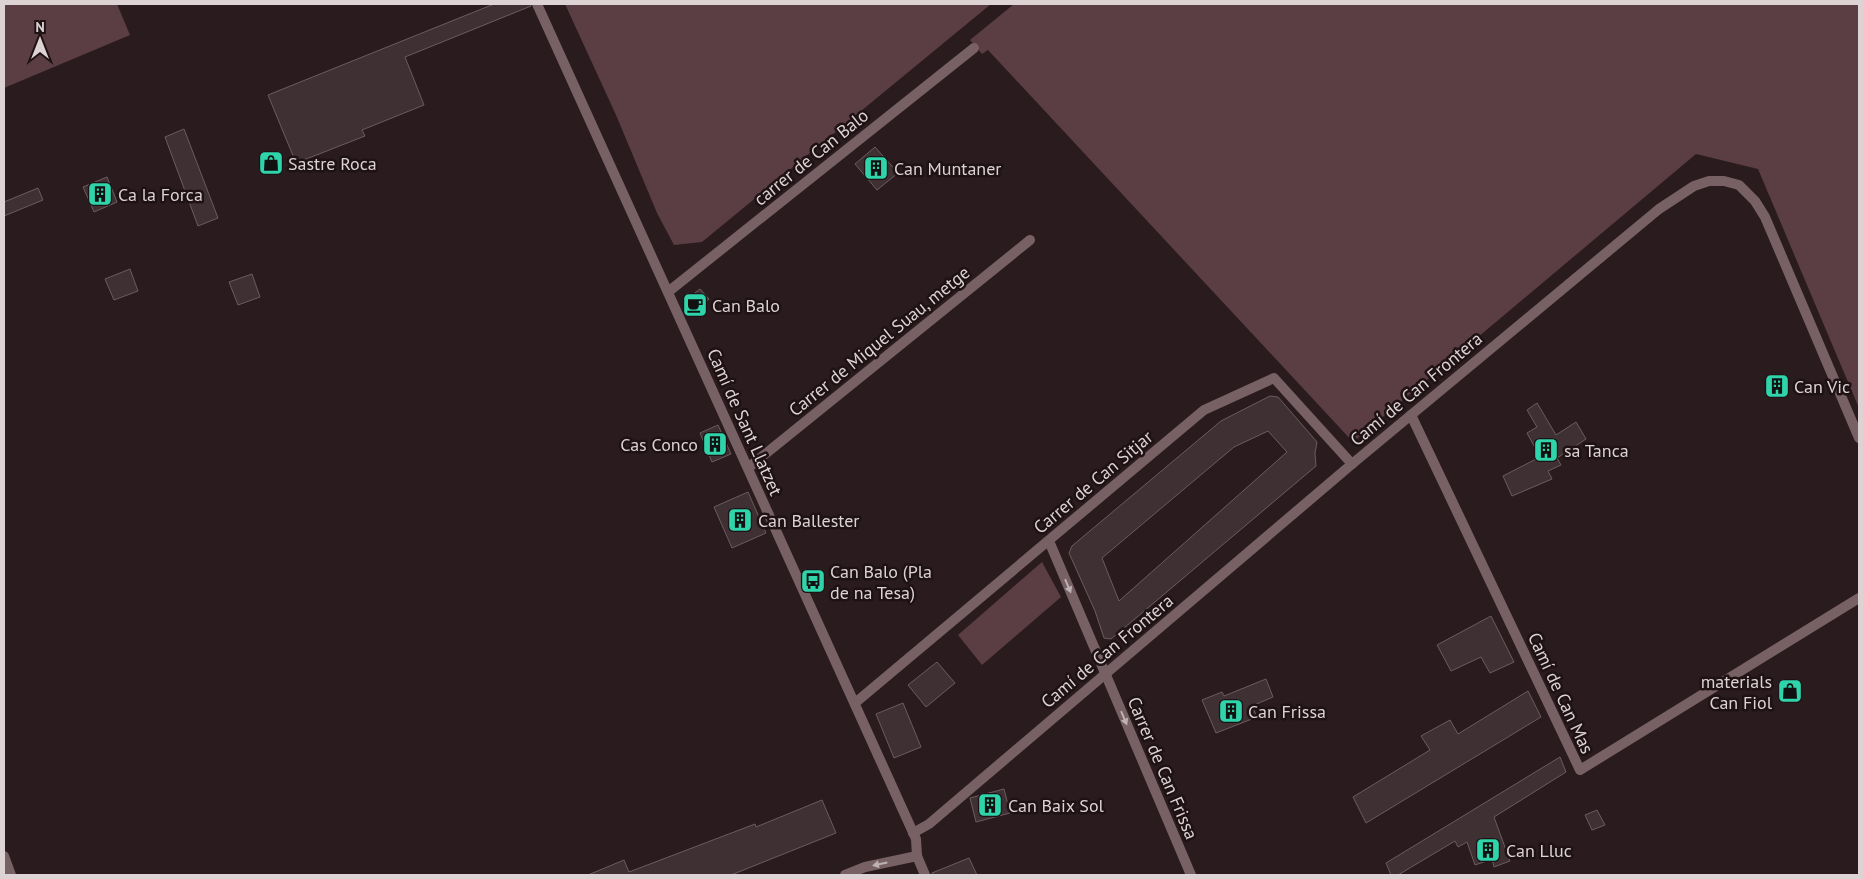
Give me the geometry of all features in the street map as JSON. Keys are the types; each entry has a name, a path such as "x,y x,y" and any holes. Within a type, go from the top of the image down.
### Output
{"street":[{"name":"Camí de Sant Llatzet","path":"537,4 916,839 917,856 925,875"},
{"name":"carrer de Can Balo","path":"668,292 974,48"},
{"name":"Camí de Can Frontera","path":"913,833 929,824 1104,673 1240,561 1352,464 1659,209 1694,186 1709,181 1724,181 1739,185 1755,201 1765,217 1859,438"},
{"name":"Carrer de Miquel Suau, metge","path":"748,468 1030,240"},
{"name":"Carrer de Can Sitjar","path":"855,704 1204,410 1274,378 1352,464"},
{"name":"Camí de Can Mas","path":"1412,415 1580,770 1859,598"},
{"name":"Carrer de Can Frissa","path":"1049,541 1191,875"},
{"path":"4,856 11,875"},
{"path":"845,875 865,867 917,856"}],"shaded area":[{"path":"4,4 117,4 130,35 4,88"},
{"path":"565,4 991,4 702,242 674,245 657,213 616,115"},
{"path":"1014,4 1859,4 1859,408 1758,169 1696,154 1353,442 988,50 982,54 970,40"},
{"path":"1042,562 1061,597 982,665 958,635"}],"building":[{"path":"494,4 530,4 531,6 405,57 424,105 362,130 365,136 296,163 268,95"},
{"path":"184,129 218,218 198,226 165,137"},
{"name":"Can Muntaner","path":"875,147 898,173 877,190 855,164"},
{"name":"Ca la Forca","path":"107,177 117,202 94,212 83,187"},
{"path":"38,188 43,200 4,216 4,202"},
{"path":"130,269 138,291 114,300 105,279"},
{"path":"252,274 260,297 238,305 229,282"},
{"name":"Can Balo","path":"700,289 709,299 692,312 687,299"},
{"path":"1270,396 1278,397 1317,442 1315,453 1316,466 1111,639 1104,638 1095,611 1069,553 1072,546 1221,421","holes":["1268,431 1287,452 1119,601 1102,558 1234,447"]},
{"name":"sa Tanca","path":"1537,403 1556,435 1576,422 1586,439 1557,458 1561,465 1548,471 1552,479 1512,496 1503,476 1540,457 1527,433 1537,427 1527,410"},
{"name":"Cas Conco","path":"718,425 731,454 712,462 700,433"},
{"name":"Can Ballester","path":"748,492 766,533 732,548 714,507"},
{"path":"1491,616 1514,662 1490,673 1481,657 1451,671 1437,645"},
{"path":"937,662 955,683 926,707 908,685"},
{"name":"Can Frissa","path":"1266,679 1273,697 1252,706 1257,717 1216,733 1202,700 1222,692 1224,696"},
{"path":"1528,691 1541,717 1366,823 1353,797 1430,750 1421,736 1450,720 1458,734"},
{"path":"903,703 921,747 894,758 876,714"},
{"path":"1560,757 1566,772 1494,817 1510,861 1494,867 1492,859 1475,865 1467,842 1458,847 1455,841 1398,875 1391,875 1386,863"},
{"name":"Can Baix Sol","path":"1004,789 1010,813 976,822 970,798"},
{"path":"822,800 836,833 731,875 588,875 624,860 629,872 755,824 756,827"},
{"path":"1597,810 1605,825 1592,830 1585,815"},
{"path":"969,858 977,875 932,875 932,873"}],"place":[{"name":"Sastre Roca","path":"271,163"},
{"name":"Can Muntaner","path":"876,168"},
{"name":"Ca la Forca","path":"100,194"},
{"name":"Can Balo","path":"695,305"},
{"name":"Can Vic","path":"1777,386"},
{"name":"Cas Conco","path":"715,444"},
{"name":"sa Tanca","path":"1546,450"},
{"name":"Can Ballester","path":"740,520"},
{"name":"Can Balo (Pla de na Tesa)","path":"813,581"},
{"name":"materials Can Fiol","path":"1790,691"},
{"name":"Can Frissa","path":"1231,711"},
{"name":"Can Baix Sol","path":"990,805"},
{"name":"Can Lluc","path":"1488,850"}]}
